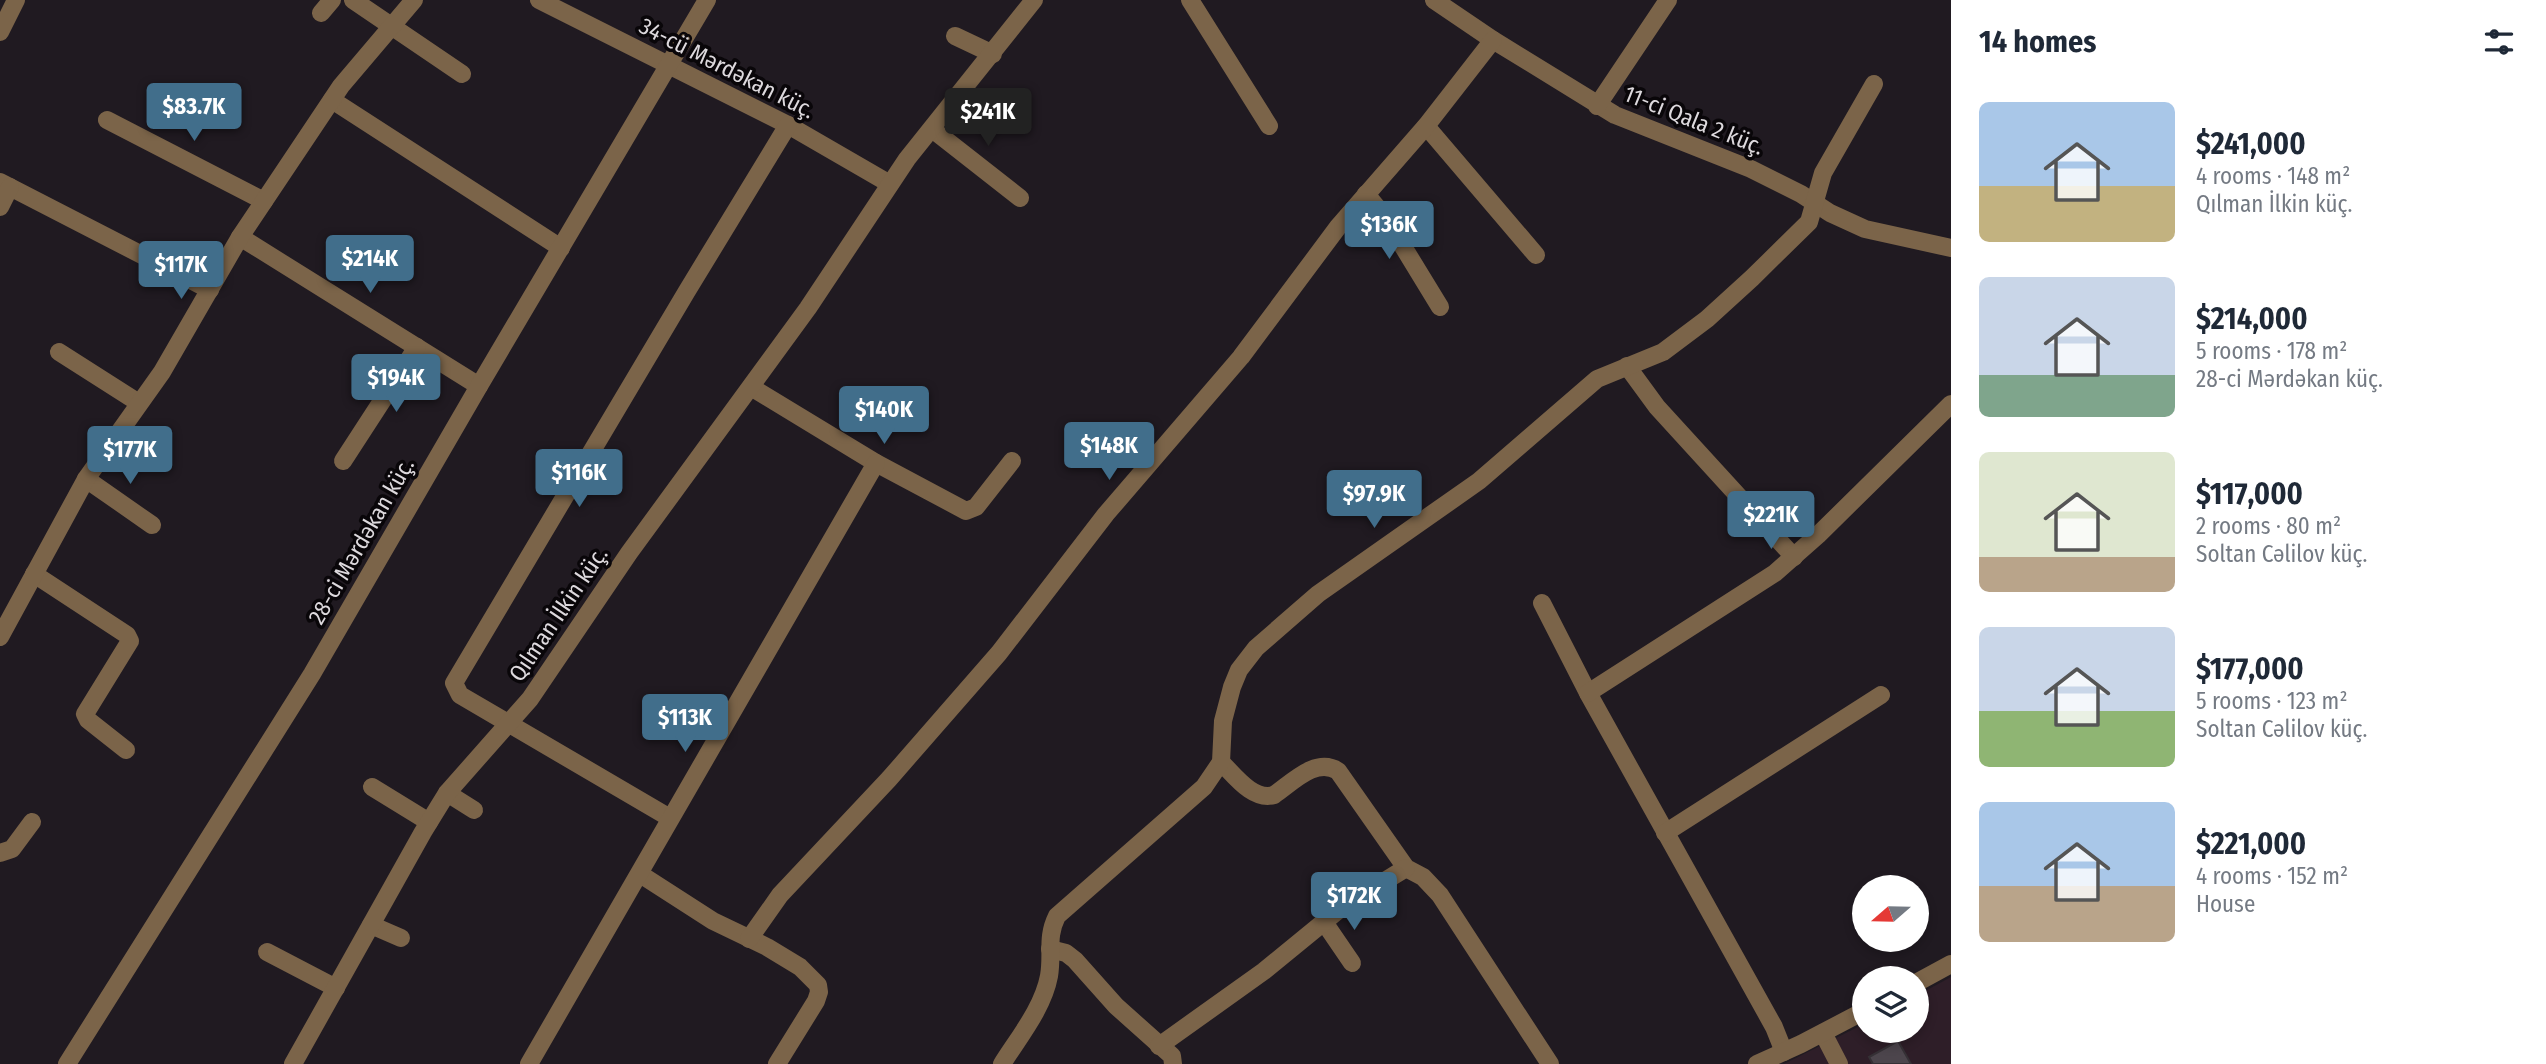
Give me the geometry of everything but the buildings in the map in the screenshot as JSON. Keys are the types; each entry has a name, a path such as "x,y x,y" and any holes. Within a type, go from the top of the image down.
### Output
{"street":[{"path":"0,32 16,0"},
{"path":"353,0 462,74"},
{"path":"0,637 86,479 162,372 240,237 332,100 414,0"},
{"name":"34-cü Mərdəkan küç.","path":"539,0 788,125 890,184"},
{"name":"28-ci Mərdəkan küç.","path":"67,1064 312,674 707,0"},
{"name":"Qılman İlkin küç.","path":"293,1064 447,793 540,686 629,553 808,308 890,184 1034,0"},
{"path":"1190,0 1269,127"},
{"name":"11-ci Qala 2 küç.","path":"1434,0 1457,7 1493,40 1598,106 1649,130 1751,169 1815,202 1830,213 1865,229 1951,248"},
{"path":"1598,106 1668,0"},
{"path":"955,36 993,54"},
{"path":"749,939 780,895 889,779 999,653 1106,514 1241,357 1366,194 1426,126 1493,40"},
{"path":"1002,1064 1028,1023 1046,985 1050,967 1049,936 1057,916 1204,786 1221,762 1226,705 1239,670 1256,648 1318,594 1479,481 1597,379 1663,352 1707,319 1803,230 1812,216 1823,173 1874,84"},
{"path":"332,100 561,248"},
{"path":"107,120 264,201"},
{"path":"670,818 460,695 456,689 456,677 788,125"},
{"path":"1426,126 1536,256"},
{"path":"932,129 1020,198"},
{"path":"0,207 5,185 211,290"},
{"path":"1366,194 1385,217 1440,307"},
{"path":"240,237 479,386"},
{"path":"343,461 416,347"},
{"path":"59,352 139,403"},
{"path":"1627,366 1657,407 1794,557"},
{"path":"751,387 876,463 966,511 976,506 1012,461"},
{"path":"1588,693 1752,589 1794,557 1951,404"},
{"path":"529,1064 876,463"},
{"path":"86,479 152,525"},
{"path":"34,574 127,635 130,641 85,713 88,720 126,750"},
{"path":"1542,603 1588,693 1774,1027 1784,1052"},
{"path":"1665,833 1881,695"},
{"path":"1221,762 1256,795 1267,797 1315,767 1331,766 1338,771 1406,868 1423,877 1440,895 1550,1064"},
{"path":"372,788 429,822"},
{"path":"447,793 474,810"},
{"path":"0,853 12,849 32,822"},
{"path":"1159,1046 1264,971 1341,908 1406,868"},
{"path":"640,874 713,921 788,959 818,985 816,1001 777,1064"},
{"path":"1325,922 1352,963"},
{"path":"371,925 401,939"},
{"path":"1049,949 1066,953 1075,960 1116,1006 1172,1056 1173,1064"},
{"path":"267,951 336,988"},
{"path":"1929,976 1951,964"},
{"path":"1757,1064 1852,1017"},
{"path":"1823,1033 1839,1064"}],"shaded area":[{"path":"1951,977 1951,1064 1784,1064 1852,1030 1852,1043 1929,1043 1929,989"}]}
